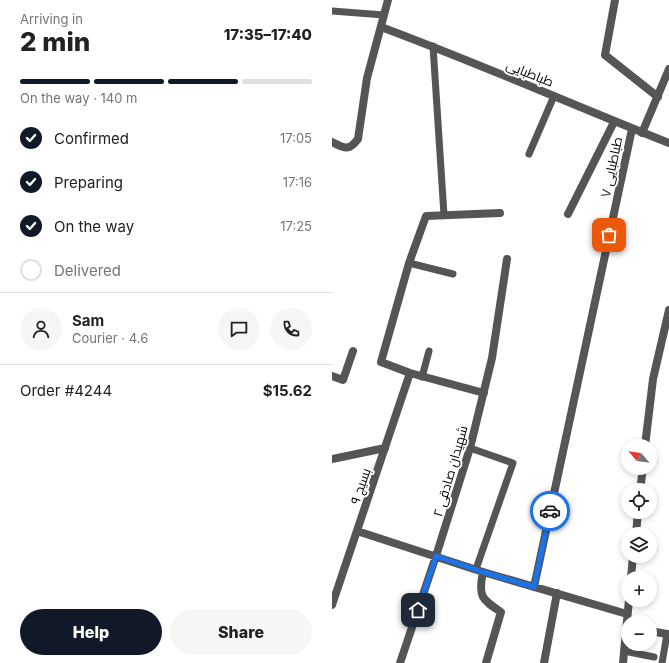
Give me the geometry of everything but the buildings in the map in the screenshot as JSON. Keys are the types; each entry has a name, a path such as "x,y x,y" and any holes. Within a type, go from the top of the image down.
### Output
{"street":[{"path":"332,142 347,148 358,139 367,78 388,0"},
{"path":"614,0 605,54 658,97"},
{"name":"طباطبایی","path":"381,27 433,46 614,122 669,143"},
{"path":"642,133 669,69"},
{"path":"568,214 614,122"},
{"name":"طباطبایی ۷","path":"534,587 632,128"},
{"path":"484,393 422,377 381,362 408,263 426,216 500,213"},
{"name":"شهیدان صادقی ۲","path":"400,663 470,448 492,358 507,259"},
{"path":"646,439 652,379 669,310"},
{"path":"332,376 343,380 353,351"},
{"name":"بسیج ۹","path":"332,606 410,373"},
{"path":"332,459 385,448"},
{"path":"357,531 534,587 627,614 628,607"},
{"path":"479,570 480,585 485,600 501,612 486,663"},
{"path":"544,663 557,593"},
{"path":"657,632 668,634"},
{"path":"623,663 624,651"}],"lane":[{"path":"332,11 384,15"},
{"path":"433,46 444,215"},
{"path":"529,154 554,96"},
{"path":"408,263 453,274"},
{"path":"422,377 429,351"},
{"path":"470,448 513,463 479,570"},
{"path":"662,663 668,634"},
{"path":"624,651 654,657"}],"way so far":[{"path":"550,511 609,235"}],"route":[{"path":"418,610 436,556 534,587 550,511"}]}
